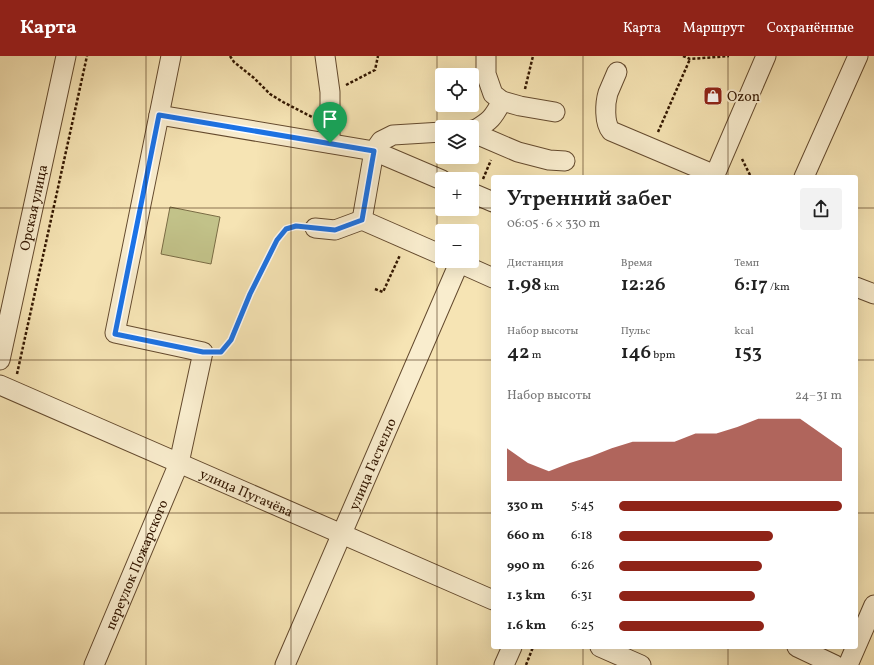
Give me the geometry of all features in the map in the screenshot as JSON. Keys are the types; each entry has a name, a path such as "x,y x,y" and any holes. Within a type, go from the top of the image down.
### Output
{"street":[{"name":"Орская улица","path":"0,360 66,56"},
{"path":"171,56 115,334 203,352"},
{"path":"325,56 330,92 330,135"},
{"path":"486,56 486,74 493,94 511,104 555,112"},
{"path":"714,175 766,56"},
{"path":"805,175 858,56"},
{"path":"618,72 608,94 606,114 607,127 611,131 712,175"},
{"path":"479,127 488,122 496,113 511,104"},
{"path":"159,115 330,135 374,151 435,177"},
{"path":"362,220 374,151 381,141 393,135 435,132"},
{"path":"479,135 483,138 518,152 549,160 564,161"},
{"path":"479,196 491,201"},
{"path":"315,228 335,230 362,220 435,252"},
{"name":"улица Гастелло","path":"285,665 342,534 449,268"},
{"path":"470,268 491,277"},
{"path":"858,288 874,294"},
{"name":"переулок Пожарского","path":"94,665 179,463 203,352"},
{"name":"улица Пугачёва","path":"7,389 491,599"},
{"path":"858,642 874,605"},
{"path":"504,665 511,649"},
{"path":"605,649 641,665"},
{"path":"801,649 835,665"},
{"path":"848,665 855,649"}],"path":[{"path":"7,389 87,56"},
{"path":"230,56 234,62 254,78 270,94 330,135"},
{"path":"330,92 375,70 378,56"},
{"path":"511,104 525,90 533,56"},
{"path":"683,56 690,59 729,56"},
{"path":"651,148 690,59"},
{"path":"742,159 750,175"},
{"path":"203,352 221,352 231,340 250,294 277,240 286,229 296,226 315,228"},
{"path":"375,289 383,292 407,240"},
{"path":"526,665 532,649"}],"green space":[{"path":"170,207 220,217 211,264 161,254"}],"place":[{"name":"Ozon","path":"713,96"}],"route":[{"path":"159,115 330,143 374,151 362,220 335,230 296,226 286,229 277,240 250,294 231,340 221,352 203,352 115,334 159,115"}]}
